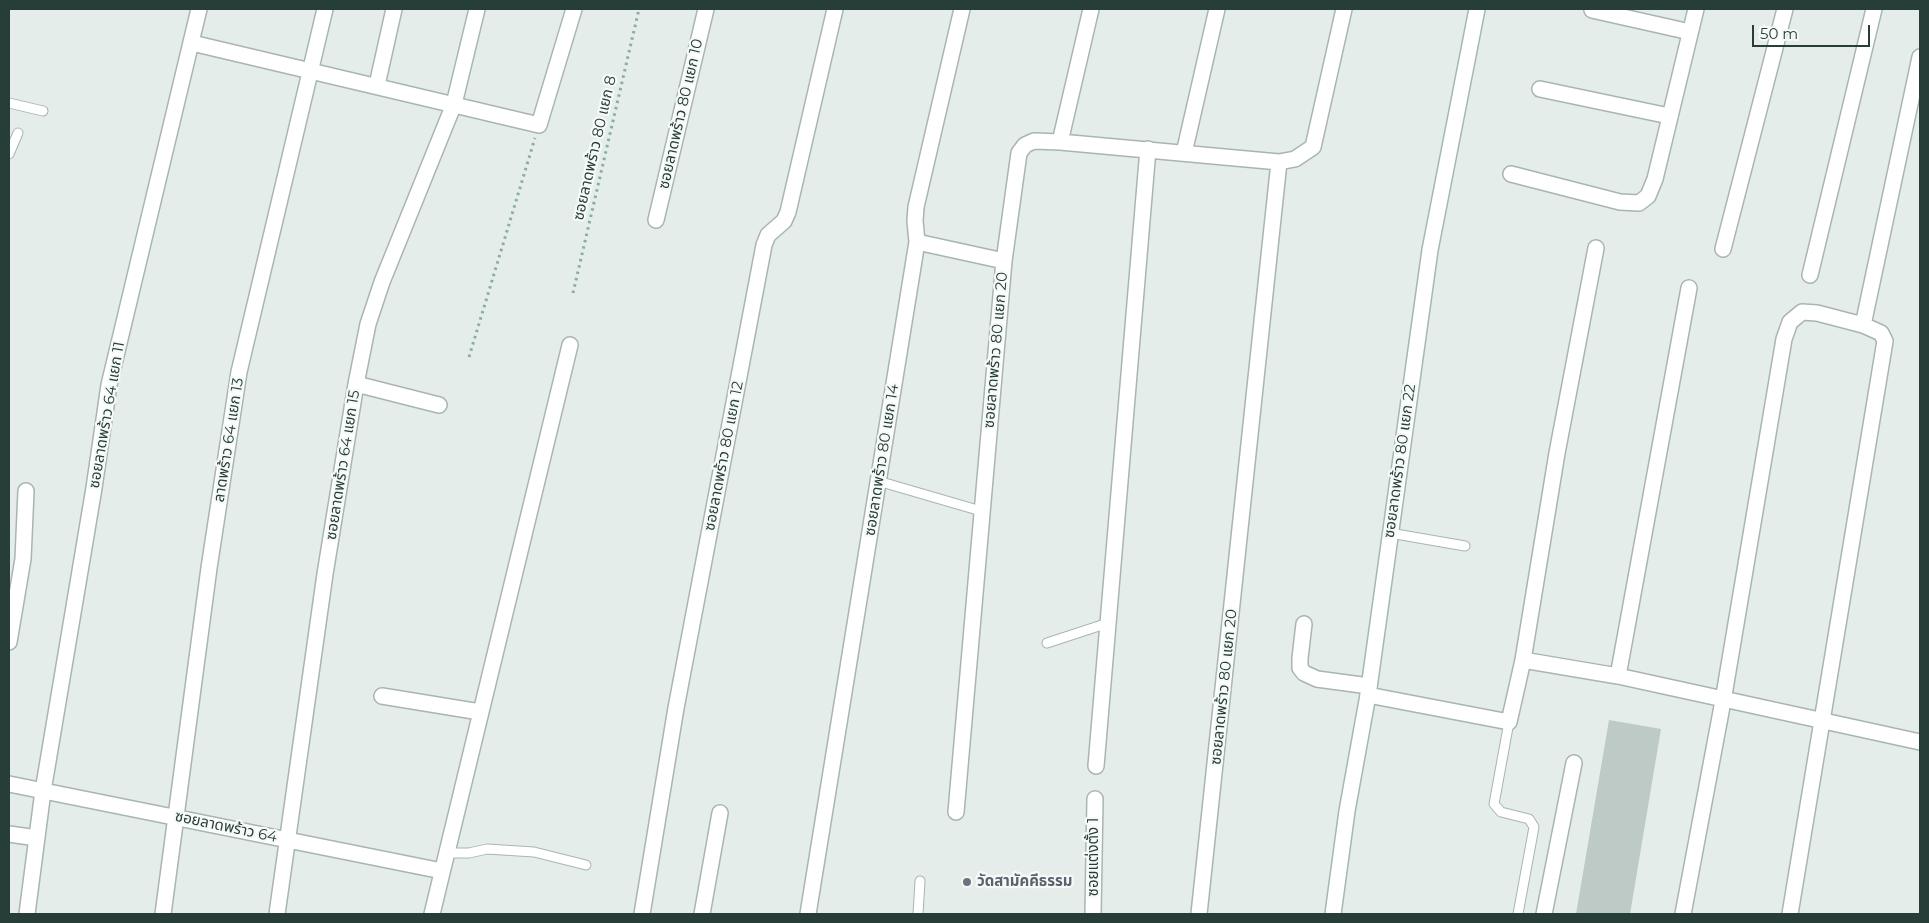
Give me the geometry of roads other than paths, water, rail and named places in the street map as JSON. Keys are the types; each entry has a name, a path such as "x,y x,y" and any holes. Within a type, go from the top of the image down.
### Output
{"street":[{"name":"ซอยลาดพร้าว 64 แยก 11","path":"27,914 43,791 110,385 199,9"},
{"name":"ลาดพร้าว 64 แยก 13","path":"162,914 209,568 240,372 325,9"},
{"path":"377,85 394,9"},
{"name":"ซอยลาดพร้าว 64 แยก 15","path":"277,914 325,574 356,384 368,324 382,282 454,104 477,9"},
{"path":"192,43 377,85 539,125 574,9"},
{"name":"ซอยลาดพร้าว 80 แยก 10","path":"656,220 706,9"},
{"name":"ซอยลาดพร้าว 80 แยก 12","path":"642,914 676,708 764,245 768,235 784,221 788,212 835,9"},
{"name":"ซอยลาดพร้าว 80 แยก 14","path":"808,914 917,242 916,207 962,9"},
{"path":"1060,142 1091,9"},
{"path":"1184,153 1217,9"},
{"name":"ซอยลาดพร้าว 80 แยก 20","path":"956,812 1004,261 1019,153 1025,145 1034,141 1148,149 1279,162 1295,159 1314,147 1344,9"},
{"name":"ซอยลาดพร้าว 80 แยก 22","path":"1333,914 1347,811 1369,690 1430,250 1477,9"},
{"path":"1511,174 1620,202 1639,203 1648,196 1655,179 1696,9"},
{"path":"1723,249 1785,9"},
{"path":"1810,275 1874,9"},
{"path":"1592,10 1690,32"},
{"path":"1863,325 1920,57"},
{"path":"1540,89 1669,116"},
{"path":"1096,766 1148,149"},
{"name":"ซอยลาดพร้าว 80 แยก 20","path":"1200,914 1279,162"},
{"path":"917,242 1004,261"},
{"path":"1304,624 1300,668 1304,673 1317,679 1509,722 1523,660 1556,453 1596,248"},
{"path":"1618,676 1689,288"},
{"path":"1684,914 1723,701 1782,349 1790,322 1802,312 1816,313 1863,325 1881,333 1885,341 1824,721 1790,914"},
{"path":"432,914 570,346"},
{"path":"356,384 439,406"},
{"path":"9,642 23,559 26,491"},
{"path":"1523,660 1618,676 1723,701 1920,742"},
{"path":"382,696 480,712"},
{"path":"1544,914 1574,763"},
{"name":"ซอยลาดพร้าว 64","path":"9,784 176,816 442,871"},
{"name":"ซอยแต่งตั้ง 1","path":"1094,914 1095,799"},
{"path":"702,914 720,812"},
{"path":"9,834 37,838"}],"lane":[{"path":"9,103 43,111"},
{"path":"9,154 18,133"},
{"path":"878,481 981,511"},
{"path":"1390,533 1465,546"},
{"path":"1047,643 1108,624"},
{"path":"1509,722 1494,804 1500,812 1529,819 1534,828 1518,914"},
{"path":"447,853 487,849 534,852 586,865"},
{"path":"918,914 920,881"}],"place":[{"name":"วัดสามัคคีธรรม","path":"967,882"}]}
